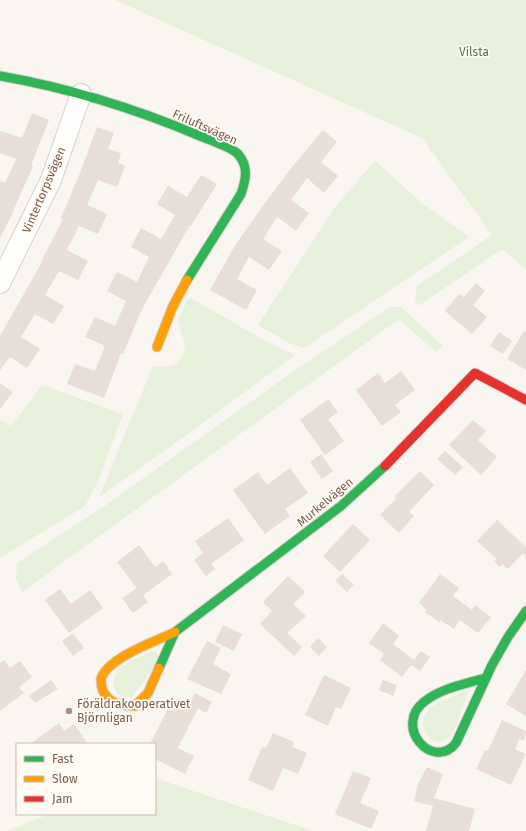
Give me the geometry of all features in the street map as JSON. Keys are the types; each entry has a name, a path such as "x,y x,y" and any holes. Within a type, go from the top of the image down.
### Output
{"street":[{"name":"Friluftsvägen","path":"0,76 46,84 174,125 218,143 237,153 245,165 246,179 241,194 177,297 163,327 157,347"},
{"name":"Vintertorpsvägen","path":"0,283 51,180 81,94"},
{"name":"Murkelvägen","path":"175,632 148,693 135,706 120,706 107,699 101,687 102,675 109,665 175,632 341,506 384,467 475,373 526,400"},
{"path":"485,678 428,698 418,708 413,718 412,731 417,742 427,749 438,752 449,750 457,741 485,678 526,611"}],"green space":[{"name":"Vilsta","path":"115,0 526,0 526,269 502,249 418,306 415,300 417,286 492,235 422,138"},
{"path":"375,161 423,204 469,237 304,348 291,344 258,325 336,206"},
{"path":"189,297 269,343 295,355 99,497 153,366 165,367 176,364 182,357 185,346 178,320"},
{"path":"390,307 401,307 443,346 436,352 399,319 22,592 16,578 17,563 103,507 297,369"},
{"path":"42,385 123,414 98,481 85,506 0,558 0,419 11,426"},
{"path":"155,650 160,659 131,698 118,695 114,686 114,678 118,672 123,666"},
{"path":"469,690 451,736 444,741 438,742 427,736 424,730 423,722 425,715 430,708 433,705"},
{"path":"156,778 313,831 7,831 47,815 156,815"}],"building":[{"path":"32,113 49,120 31,165 33,166 14,211 0,238 0,181 5,183 16,159 0,153 0,133 1,131 22,138"},
{"path":"97,127 114,133 108,149 121,153 118,163 125,166 117,187 98,180 87,205 107,214 98,234 79,226 67,250 88,261 78,280 59,271 45,295 64,306 53,324 35,314 21,337 40,349 27,368 10,357 0,370 0,336 42,262 63,219 61,218"},
{"path":"323,130 337,142 321,162 338,176 324,193 307,178 291,200 309,213 296,231 277,217 263,239 282,251 269,270 249,257 237,279 257,290 246,310 210,290 234,247 262,207 292,167"},
{"path":"201,175 217,184 191,226 190,225 142,309 123,354 121,353 104,398 67,384 75,364 95,371 105,346 85,337 95,317 115,326 126,301 107,291 117,272 137,282 149,257 131,247 141,228 161,239 175,215 157,204 168,186 187,197"},
{"path":"476,283 485,291 473,305 487,317 472,334 445,311 459,294 464,297"},
{"path":"524,331 526,332 526,370 507,359"},
{"path":"499,332 512,341 503,354 490,346"},
{"path":"401,371 415,390 395,405 401,412 382,426 356,390 378,373 385,383"},
{"path":"0,383 13,392 0,409"},
{"path":"328,399 338,412 328,419 344,441 325,455 300,420"},
{"path":"473,420 486,431 478,440 497,457 481,475 449,445"},
{"path":"445,451 463,467 455,475 437,459"},
{"path":"321,454 333,471 322,479 310,462"},
{"path":"290,468 308,493 285,509 290,516 265,534 233,490 258,472 267,485"},
{"path":"420,471 434,485 409,512 414,516 399,533 380,515 396,499 394,497"},
{"path":"228,518 244,540 211,564 215,569 206,576 194,560 203,553 195,541"},
{"path":"497,520 526,547 526,556 523,553 508,569 502,564 500,567 494,561 497,559 477,541"},
{"path":"353,524 370,540 340,572 323,556"},
{"path":"139,545 155,567 163,561 172,574 143,595 148,602 133,613 122,598 137,588 117,562"},
{"path":"342,574 354,585 347,592 335,581"},
{"path":"440,574 459,588 453,596 472,610 475,605 491,617 478,633 460,620 454,629 440,620 439,622 425,612 427,610 419,603"},
{"path":"288,576 305,592 293,604 306,616 287,633 302,647 294,656 260,624 272,611 263,602"},
{"path":"60,589 71,604 90,590 103,608 69,633 45,600"},
{"path":"383,623 399,636 393,644 414,660 421,651 430,657 420,671 411,665 402,677 380,660 384,654 369,643"},
{"path":"223,625 242,634 234,651 215,642"},
{"path":"73,633 84,648 73,656 62,641"},
{"path":"318,638 327,647 319,656 310,647"},
{"path":"207,641 221,648 213,664 231,674 221,694 187,679"},
{"path":"4,660 10,668 20,661 32,677 19,687 24,693 0,711 0,663"},
{"path":"526,670 526,716 506,704"},
{"path":"324,675 351,688 341,709 336,707 328,726 305,715"},
{"path":"51,680 58,689 35,703 29,696"},
{"path":"383,680 397,685 393,696 379,690"},
{"path":"195,693 212,702 206,713 198,708 178,748 194,756 185,774 156,760 156,743 151,743 172,701 187,708"},
{"path":"502,720 526,731 524,741 519,739 515,749 526,754 511,785 476,769 485,750 488,751"},
{"path":"59,723 64,731 74,724 86,741 83,743 31,743"},
{"path":"273,733 294,742 292,747 307,753 298,774 283,768 273,791 248,780 262,747 266,748"},
{"path":"427,767 443,774 434,798 475,809 469,831 426,831 433,806 414,801 418,784"},
{"path":"353,771 371,778 360,803 379,811 371,829 335,814"}],"traffic: fast":[{"path":"0,76 77,93 127,108 220,144 238,154 244,164 246,173 241,194 187,280"},
{"path":"159,668 175,632 341,506 385,466"},
{"path":"485,678 462,684 439,693 425,701 416,711 413,722 414,733 427,749 437,752 447,751 456,743 492,665 508,637 526,611"}],"traffic: slow":[{"path":"157,347 173,306 187,280"},
{"path":"159,668 148,693 135,706 122,705 111,701 104,692 101,679 105,671 112,664 133,651 175,632"}],"traffic: jam":[{"path":"385,466 475,373 526,400"}],"place":[{"name":"Föräldrakooperativet Björnligan","path":"69,711"}]}
